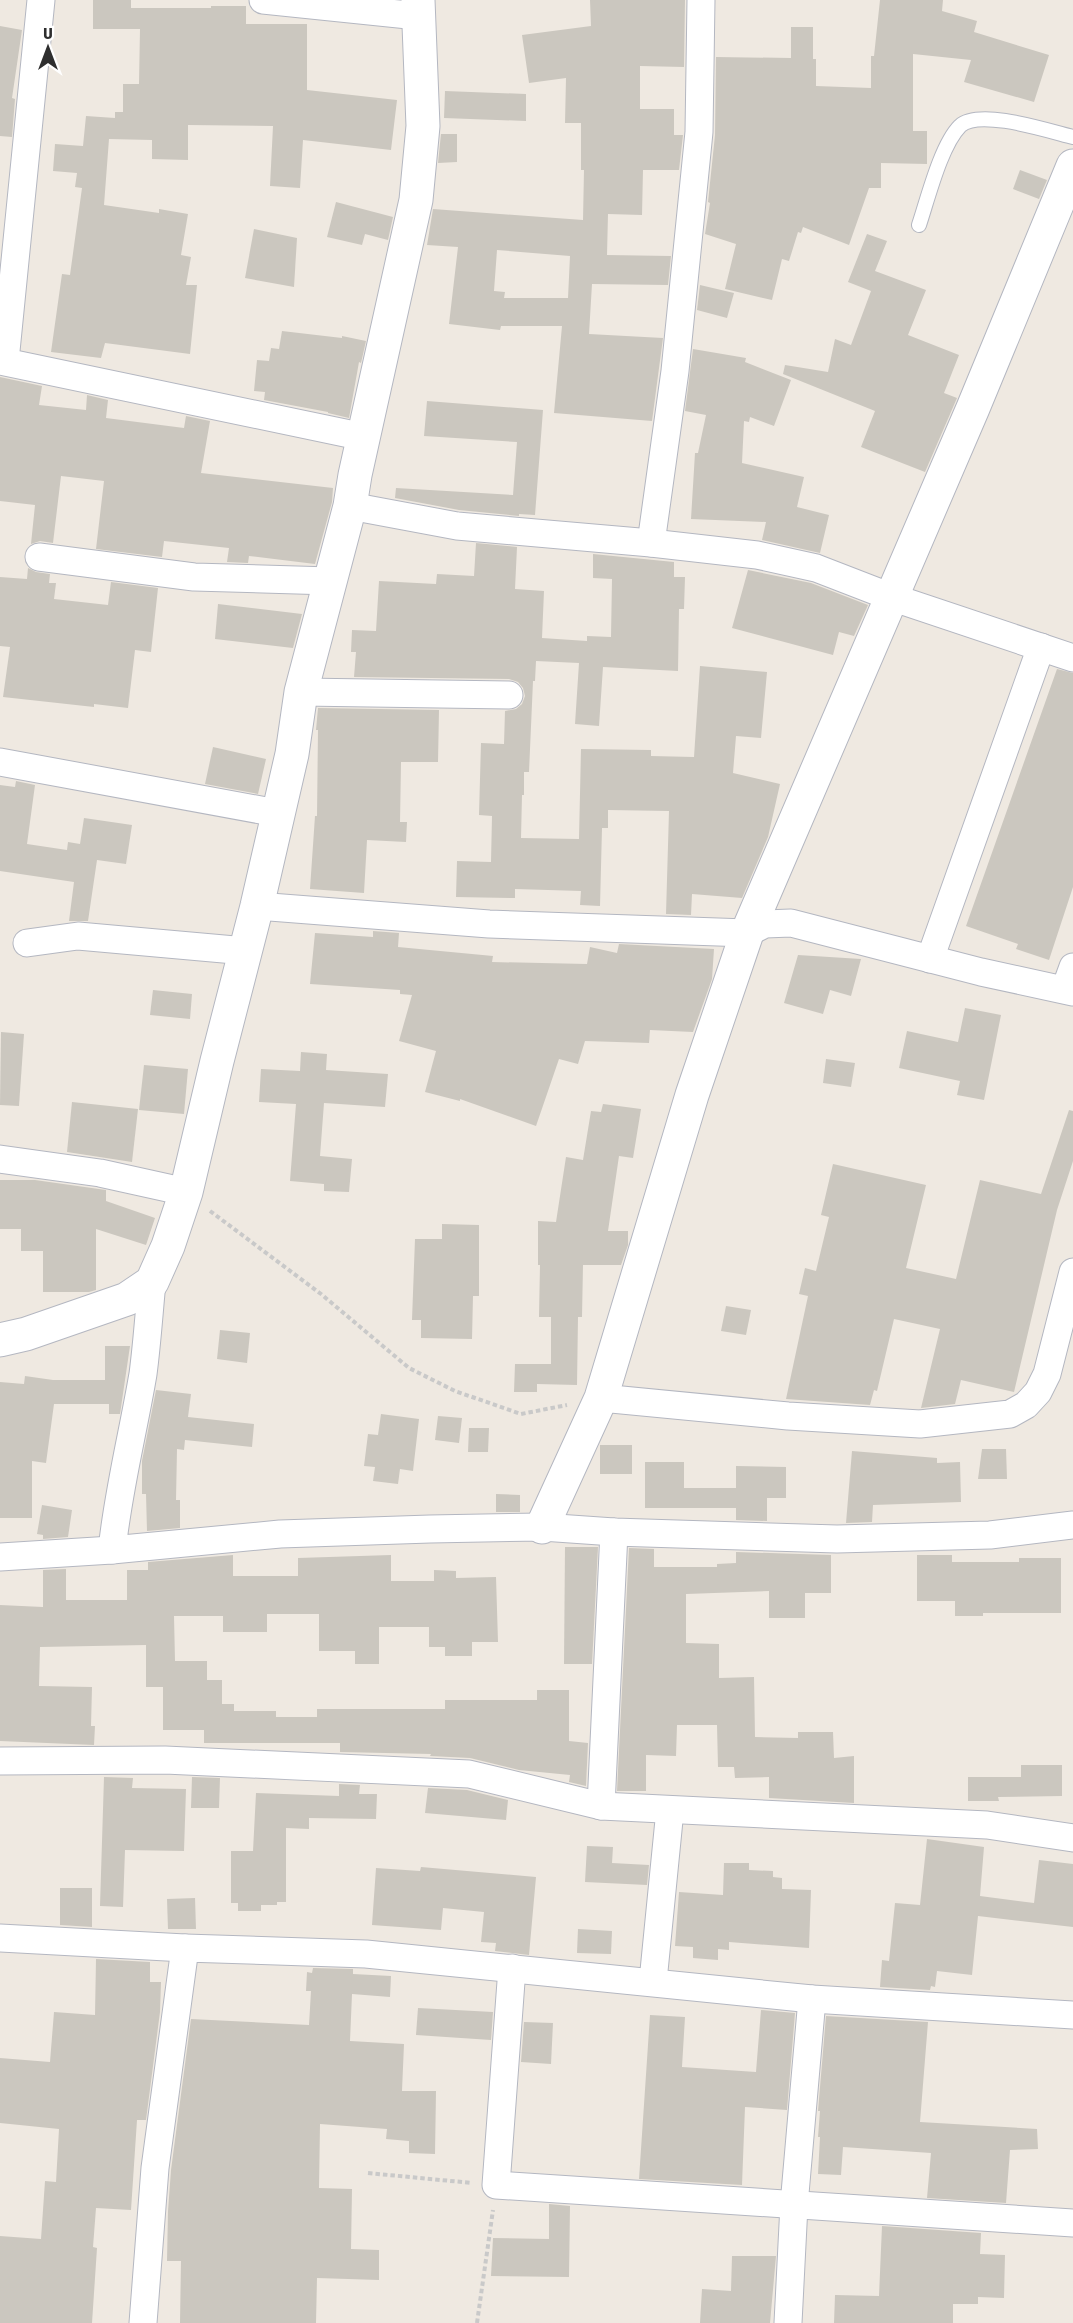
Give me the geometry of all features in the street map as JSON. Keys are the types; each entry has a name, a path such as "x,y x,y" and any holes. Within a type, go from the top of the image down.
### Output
{"street":[{"path":"41,0 2,361 364,437"},
{"path":"112,1550 116,1512 128,1460 143,1371 152,1282 168,1246 186,1192 257,906 292,754 302,692 350,507 416,200 423,126 422,56 418,8 263,0"},
{"path":"651,543 675,371 699,132 701,0"},
{"path":"542,1527 600,1398 692,1095 747,933 978,397 1073,166"},
{"path":"350,507 457,525 757,555 816,568 891,597 1073,658"},
{"path":"39,557 194,577 332,581"},
{"path":"930,959 1041,647"},
{"path":"302,692 509,695"},
{"path":"0,762 277,813"},
{"path":"257,906 489,924 747,933 765,924 791,923 930,959 1070,983"},
{"path":"27,943 78,936 246,951"},
{"path":"0,1159 100,1173 186,1192"},
{"path":"600,1398 788,1416 920,1424 1010,1414 1026,1406 1038,1392 1047,1374 1073,1272"},
{"path":"0,1340 26,1334 127,1299 152,1282"},
{"path":"0,1557 112,1550 280,1534 542,1527 614,1532 837,1539 990,1535 1073,1525"},
{"path":"601,1806 614,1532"},
{"path":"0,1761 165,1760 469,1774 601,1806 987,1825 1073,1838"},
{"path":"653,1982 670,1810"},
{"path":"0,1938 185,1948 366,1954 812,1999 1073,2015"},
{"path":"143,2323 154,2168 185,1948"},
{"path":"512,1968 496,2185 1073,2223"},
{"path":"788,2323 794,2205 812,1999"}],"lane":[{"path":"919,225 944,152 961,125 972,121 1002,119 1073,137"}],"path":[{"path":"186,1192 321,1294 409,1368 455,1391 521,1414 600,1398"},
{"path":"368,2174 496,2185 477,2323"}],"building":[{"path":"93,0 131,0 131,8 246,6 246,24 307,24 307,90 397,100 391,150 303,140 300,188 270,186 273,126 188,125 188,160 152,159 152,140 109,139 104,205 159,213 159,209 188,214 181,255 191,257 186,285 197,285 190,354 105,343 101,358 51,352 62,274 70,275 82,188 75,187 77,173 53,171 55,144 83,146 86,116 115,118 115,112 123,112 123,84 139,84 140,29 93,29"},
{"path":"590,0 685,0 684,67 640,66 640,109 674,109 674,135 683,135 679,170 643,170 642,215 608,214 607,255 671,256 668,285 592,284 589,334 663,338 652,421 554,413 562,326 501,326 500,330 449,324 458,247 427,245 433,209 583,220 584,170 581,170 581,123 565,123 566,78 529,83 522,35 591,26","holes":["497,250 570,256 568,298 504,298 505,292 494,291"]},
{"path":"880,0 943,0 942,11 977,21 974,32 1049,55 1034,102 964,82 971,60 913,54 913,131 927,131 927,164 881,163 881,188 869,188 849,245 803,227 801,233 798,232 789,261 782,259 772,300 725,289 736,244 705,234 710,203 708,202 715,135 716,57 791,58 791,27 813,27 816,86 871,88 871,56 874,56"},
{"path":"0,26 22,30 12,98 15,99 12,137 0,136"},
{"path":"445,91 526,94 526,121 444,118"},
{"path":"441,134 457,134 457,162 438,163"},
{"path":"1020,170 1047,180 1039,199 1013,189"},
{"path":"336,202 393,217 388,240 365,234 362,245 327,237"},
{"path":"254,229 297,238 294,287 245,278"},
{"path":"867,234 887,241 875,271 926,290 908,335 959,355 944,393 957,398 925,472 861,447 875,411 783,374 785,365 828,372 835,339 851,345 871,291 848,282"},
{"path":"700,285 734,293 727,318 697,310"},
{"path":"282,331 342,338 342,336 366,341 361,363 359,362 349,418 264,400 265,392 254,391 257,360 269,361 271,348 279,349"},
{"path":"693,349 746,358 745,362 791,380 774,426 750,417 749,422 744,421 742,463 804,477 797,507 829,515 820,553 762,540 766,522 691,519 695,453 698,453 706,415 685,411"},
{"path":"0,377 42,386 39,405 86,410 87,395 108,400 106,418 184,428 186,416 210,421 201,473 333,488 332,502 315,564 249,556 248,563 227,562 229,548 164,541 162,557 96,549 104,481 61,476 53,543 40,541 31,544 35,505 0,501"},
{"path":"427,401 543,410 535,515 519,514 519,516 459,510 395,498 396,488 513,495 517,442 424,436"},
{"path":"476,543 517,547 515,589 544,591 542,638 587,641 587,636 611,637 612,579 593,578 593,554 674,562 674,577 685,577 684,609 679,609 678,671 603,667 599,726 575,724 579,663 536,661 529,772 524,772 524,795 522,795 521,838 579,839 581,749 651,750 651,756 694,757 700,666 767,672 761,738 736,736 733,773 780,784 768,837 742,898 692,894 691,915 666,914 669,811 608,810 608,828 602,828 600,906 580,905 581,891 515,889 515,898 456,897 457,861 491,862 492,816 479,815 481,743 504,744 505,711 516,709 522,704 525,696 523,688 518,682 509,679 354,677 356,652 351,652 352,630 376,631 379,581 436,584 437,574 474,576"},
{"path":"28,568 50,574 49,583 56,583 54,599 108,605 111,582 158,588 151,652 135,650 128,708 94,704 94,707 3,697 10,647 0,646 0,577 27,579"},
{"path":"748,570 811,583 868,605 854,636 839,632 833,655 732,628"},
{"path":"218,604 302,614 293,648 215,639"},
{"path":"1057,669 1073,673 1073,887 1049,960 1016,949 1018,944 966,926"},
{"path":"318,708 439,710 438,762 401,762 400,822 407,822 406,842 367,840 364,893 310,889 315,816 317,816"},
{"path":"213,747 266,759 258,794 205,784"},
{"path":"16,781 35,785 27,844 67,850 68,842 80,844 84,818 132,825 126,864 97,860 88,921 69,921 74,882 0,871 0,785 15,787"},
{"path":"373,931 399,933 398,947 493,956 492,962 587,964 590,947 617,953 619,944 714,949 712,979 693,1032 650,1030 649,1043 585,1041 578,1064 559,1059 536,1126 460,1099 460,1101 425,1092 436,1051 399,1041 412,995 400,994 400,990 310,984 315,933 373,937"},
{"path":"798,955 861,959 851,996 830,990 823,1014 784,1003"},
{"path":"153,990 192,994 190,1019 150,1015"},
{"path":"965,1008 1001,1015 984,1100 957,1095 960,1081 899,1068 907,1031 958,1042"},
{"path":"1,1032 24,1034 19,1106 0,1105"},
{"path":"301,1052 327,1054 326,1070 388,1074 385,1107 324,1103 320,1156 352,1159 349,1192 324,1191 324,1184 290,1181 296,1104 259,1102 261,1069 300,1071"},
{"path":"826,1059 855,1063 851,1087 823,1083"},
{"path":"144,1065 188,1069 184,1114 139,1110"},
{"path":"72,1102 138,1109 132,1162 67,1152"},
{"path":"603,1104 641,1109 633,1158 619,1156 608,1231 628,1231 628,1245 621,1265 583,1265 582,1317 578,1317 577,1385 537,1384 537,1392 514,1392 515,1364 551,1364 551,1317 539,1317 538,1221 556,1222 566,1157 583,1160 591,1111 601,1112"},
{"path":"1069,1110 1073,1111 1073,1161 1057,1210 1014,1392 961,1380 955,1404 921,1408 940,1329 894,1319 877,1391 874,1390 870,1405 786,1399 808,1296 799,1294 805,1268 816,1271 829,1217 821,1215 833,1164 926,1185 906,1268 956,1279 980,1180 1041,1194"},
{"path":"0,1180 35,1180 106,1190 106,1201 155,1218 146,1245 96,1229 96,1290 43,1292 43,1251 21,1251 21,1229 0,1229"},
{"path":"442,1224 479,1225 479,1296 473,1296 472,1339 421,1338 421,1320 412,1320 415,1239 442,1239"},
{"path":"726,1306 751,1310 746,1335 721,1331"},
{"path":"220,1330 250,1333 247,1363 217,1359"},
{"path":"105,1346 130,1346 120,1414 109,1414 109,1404 54,1404 46,1463 32,1461 32,1518 0,1518 0,1382 24,1384 25,1376 53,1380 105,1380"},
{"path":"156,1390 191,1394 188,1417 254,1424 252,1447 185,1440 184,1450 177,1449 176,1500 180,1500 180,1528 147,1531 146,1494 142,1494 142,1461"},
{"path":"381,1414 419,1419 413,1471 400,1469 398,1484 373,1481 375,1467 364,1466 368,1434 378,1435"},
{"path":"438,1416 462,1418 459,1443 435,1440"},
{"path":"469,1428 489,1428 488,1452 468,1452"},
{"path":"600,1445 632,1445 632,1474 600,1474"},
{"path":"982,1449 1006,1449 1007,1479 978,1479"},
{"path":"852,1451 937,1458 937,1463 960,1462 961,1502 873,1505 872,1522 846,1523"},
{"path":"645,1462 684,1462 684,1488 736,1488 736,1466 786,1467 786,1498 767,1498 767,1521 736,1520 736,1508 645,1508"},
{"path":"496,1494 520,1495 520,1512 496,1512"},
{"path":"42,1505 72,1510 68,1537 43,1539 43,1535 37,1534"},
{"path":"565,1547 598,1547 592,1664 564,1664"},
{"path":"629,1548 654,1549 654,1567 717,1567 717,1564 736,1563 736,1552 831,1555 831,1593 805,1593 805,1618 769,1618 769,1591 686,1594 686,1643 719,1644 719,1678 754,1677 755,1737 798,1738 798,1732 833,1732 834,1758 854,1756 854,1803 769,1798 769,1777 735,1778 734,1767 718,1767 717,1725 677,1725 676,1756 646,1755 646,1791 617,1791"},
{"path":"233,1555 233,1576 298,1576 298,1558 391,1555 391,1581 434,1581 434,1570 456,1571 456,1578 496,1577 498,1642 472,1642 472,1656 445,1656 445,1647 429,1647 429,1627 379,1627 379,1664 355,1664 355,1651 319,1651 319,1614 267,1614 267,1632 223,1632 223,1616 174,1616 175,1661 207,1661 207,1680 222,1680 222,1704 234,1704 234,1711 276,1711 276,1717 317,1717 317,1709 445,1709 445,1700 537,1700 537,1690 569,1690 569,1741 588,1743 586,1786 569,1782 570,1775 519,1770 470,1758 430,1756 431,1754 340,1752 340,1743 204,1743 204,1730 163,1730 163,1687 146,1687 146,1645 40,1647 39,1686 92,1687 91,1726 95,1726 94,1745 0,1741 0,1605 43,1607 43,1570 66,1569 66,1600 127,1600 127,1570 148,1570 148,1562"},
{"path":"917,1555 952,1555 952,1562 1019,1562 1019,1558 1061,1558 1061,1613 983,1613 983,1616 955,1616 955,1601 917,1601"},
{"path":"1021,1765 1062,1765 1062,1796 998,1797 999,1801 968,1801 968,1777 1021,1777"},
{"path":"104,1777 133,1778 132,1788 186,1789 184,1851 125,1850 123,1907 100,1906"},
{"path":"192,1777 220,1778 219,1808 191,1808"},
{"path":"339,1784 360,1785 359,1794 377,1794 376,1819 309,1818 309,1829 286,1828 286,1902 277,1902 277,1905 261,1905 261,1911 238,1911 238,1903 231,1903 231,1851 253,1851 256,1793 339,1796"},
{"path":"428,1788 467,1790 508,1800 506,1820 425,1813"},
{"path":"927,1839 984,1847 980,1896 1034,1903 1039,1860 1073,1864 1073,1927 978,1916 972,1975 937,1971 935,1987 931,1986 930,1990 880,1987 882,1960 889,1961 895,1903 920,1905"},
{"path":"587,1846 613,1847 612,1863 649,1865 647,1885 585,1882"},
{"path":"724,1863 749,1863 749,1870 773,1871 773,1877 782,1878 782,1889 811,1890 809,1948 729,1942 729,1950 718,1949 718,1960 693,1958 693,1947 675,1946 679,1892 723,1895"},
{"path":"421,1867 536,1877 529,1955 495,1951 496,1943 481,1942 484,1912 443,1908 441,1930 372,1925 376,1868 420,1871"},
{"path":"60,1888 92,1888 92,1927 60,1925"},
{"path":"195,1898 196,1929 168,1929 167,1899"},
{"path":"578,1929 612,1931 611,1954 577,1953"},
{"path":"96,1959 150,1962 150,1982 161,1982 160,2012 146,2120 137,2120 131,2210 96,2208 93,2247 97,2248 92,2323 0,2323 0,2236 41,2239 45,2181 56,2182 59,2129 0,2123 0,2058 50,2062 54,2012 95,2015"},
{"path":"313,1968 353,1969 353,1974 391,1976 390,1997 352,1994 350,2041 404,2044 402,2091 436,2091 435,2154 409,2153 409,2141 386,2139 387,2129 320,2124 319,2188 352,2189 351,2249 379,2250 379,2280 317,2278 316,2323 180,2323 181,2261 167,2261 168,2211 171,2170 191,2019 309,2025 311,1991 306,1991 307,1972 312,1973"},
{"path":"418,2008 493,2012 491,2040 416,2035"},
{"path":"761,2010 795,2013 787,2110 745,2107 742,2185 639,2179 650,2015 685,2017 682,2067 756,2072"},
{"path":"826,2016 928,2022 920,2122 1037,2129 1038,2149 1010,2150 1006,2203 927,2198 931,2153 843,2147 841,2175 818,2174 820,2111 818,2111"},
{"path":"524,2022 553,2023 551,2064 521,2062"},
{"path":"549,2204 570,2206 569,2277 491,2276 493,2238 549,2239"},
{"path":"882,2226 981,2233 980,2254 1005,2255 1004,2298 978,2297 978,2304 953,2304 953,2323 834,2323 835,2295 879,2296"},
{"path":"732,2256 776,2256 770,2323 700,2323 702,2289 731,2291"}]}
